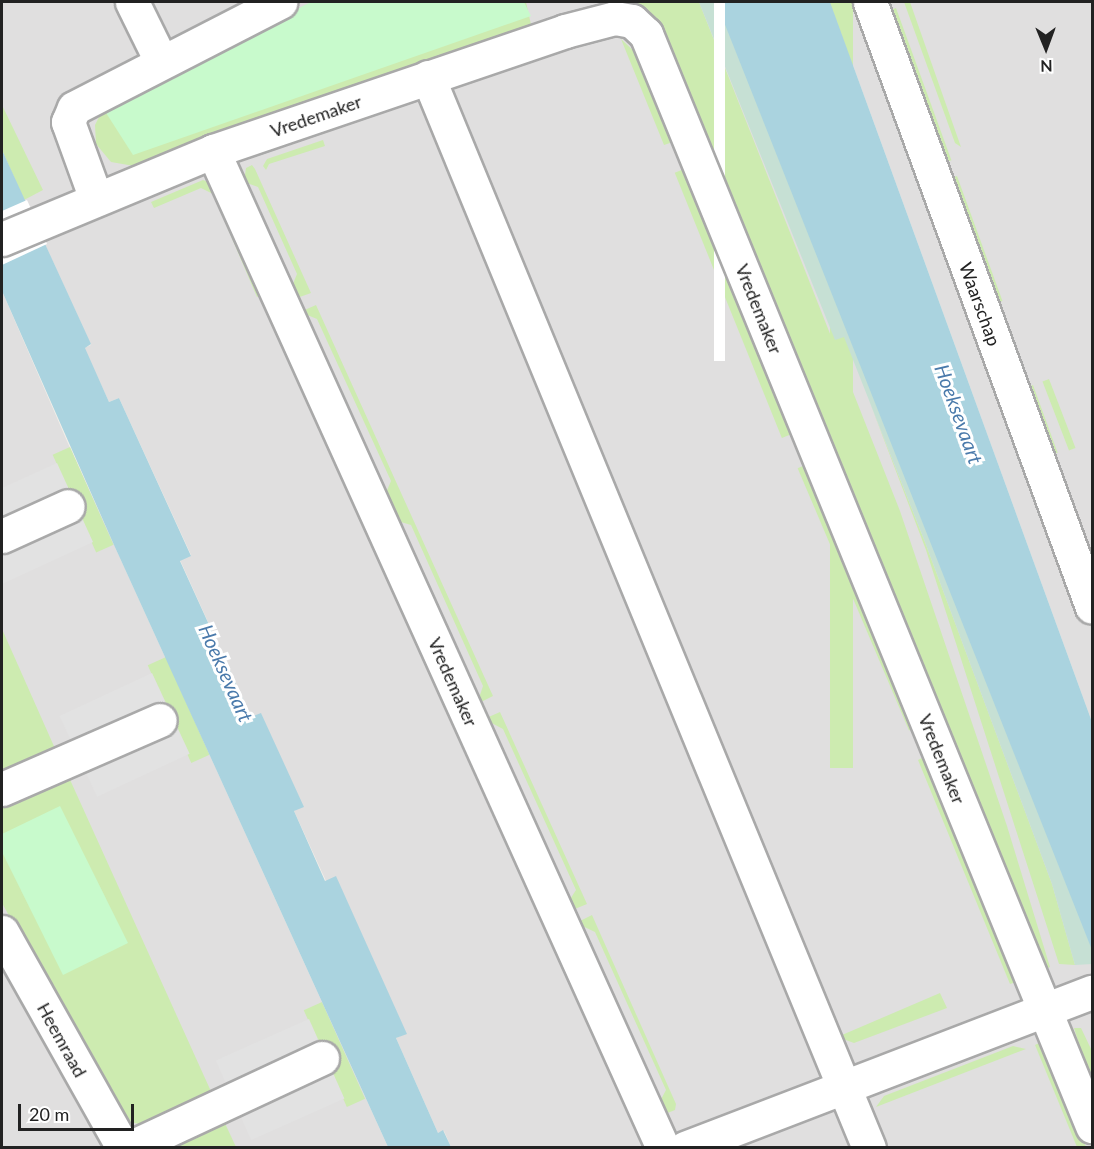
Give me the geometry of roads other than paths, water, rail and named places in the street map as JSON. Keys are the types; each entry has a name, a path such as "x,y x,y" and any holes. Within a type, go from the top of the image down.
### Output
{"street":[{"path":"132,2 161,62"},
{"path":"96,199 68,122 74,108 280,2"},
{"name":"Waarschap","path":"870,2 1092,607"},
{"name":"Vredemaker","path":"2,239 213,151 428,77 615,18 632,21 646,34 1092,1126"},
{"path":"428,77 869,1148"},
{"name":"Vredemaker","path":"213,151 663,1148"},
{"path":"2,536 68,506"},
{"path":"2,789 160,720"},
{"name":"Heemraad","path":"2,932 123,1148"},
{"path":"685,1148 1092,992"},
{"path":"129,1148 322,1058"}],"water":[{"name":"Hoeksevaart","path":"716,2 830,2 1092,722 1092,950"},
{"name":"Hoeksevaart","path":"2,150 91,344 85,348 109,402 119,398 191,556 180,561 251,717 261,713 304,807 294,811 325,881 336,876 407,1034 396,1038 438,1133 443,1130 451,1147 388,1147 114,545 2,291"}]}
